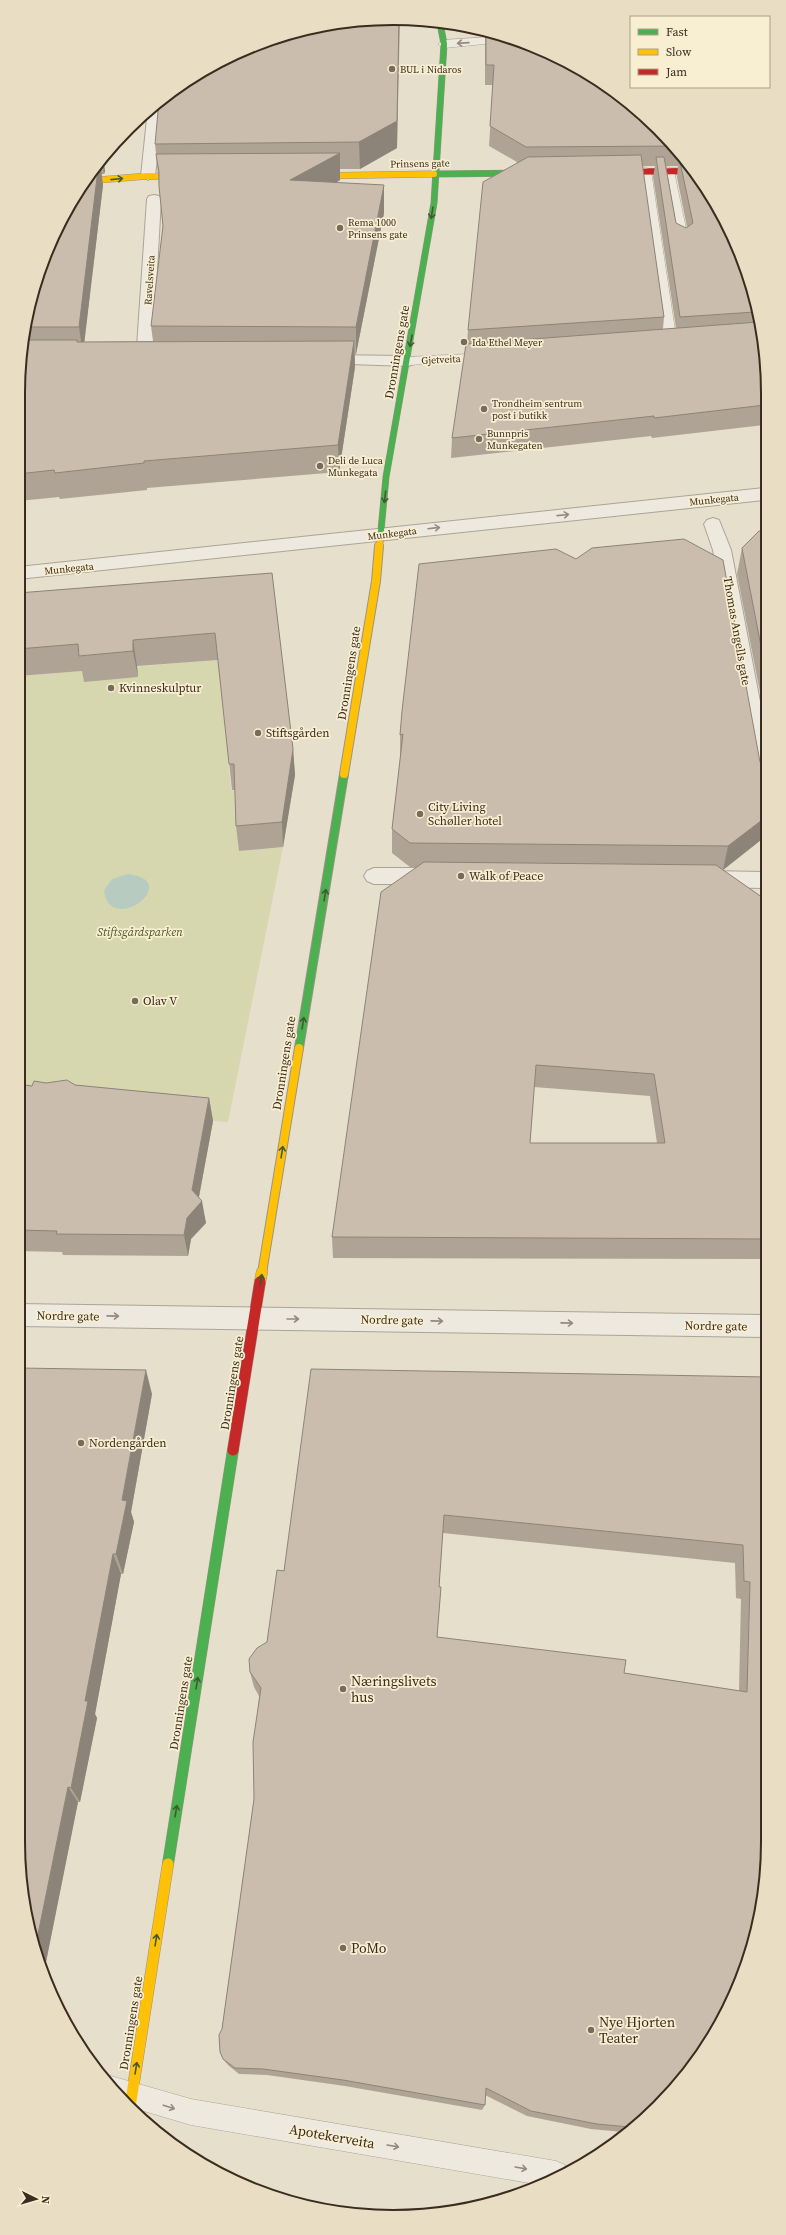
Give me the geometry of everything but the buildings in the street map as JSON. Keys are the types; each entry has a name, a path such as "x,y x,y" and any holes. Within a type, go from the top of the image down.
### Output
{"street":[{"name":"Dronningens gate","path":"125,2094 374,597 386,477 408,361 434,203 444,44 441,28"},
{"path":"148,176 155,112"},
{"path":"121,168 148,176"},
{"path":"599,172 686,171"},
{"name":"Prinsens gate","path":"302,176 536,173"},
{"path":"93,180 148,176 199,177"},
{"name":"Ravelsveita","path":"154,199 136,361 160,361"},
{"path":"312,360 408,361"},
{"name":"Munkegata","path":"25,572 761,494"},
{"name":"Thomas Angells gate","path":"713,524 722,550 761,759"},
{"path":"374,876 453,876"},
{"path":"691,878 761,880"},
{"name":"Nordre gate","path":"25,1315 761,1326"}],"lane":[{"path":"444,44 495,40"},
{"path":"668,171 682,243"},
{"path":"644,172 670,343"},
{"path":"654,344 686,342"},
{"name":"Gjetveita","path":"408,361 503,356"},
{"name":"Apotekerveita","path":"129,2098 174,2109 553,2173"}],"green space":[{"name":"Stiftsgårdsparken","path":"218,660 231,790 237,792 239,851 283,847 228,1122 25,1107 25,675"}],"shaded area":[{"path":"128,874 144,879 149,886 147,895 139,903 129,908 118,909 109,903 104,890 112,879"}],"traffic: fast":[{"path":"380,541 386,477 434,203 444,44 441,28"},
{"path":"434,174 528,173"},
{"path":"299,1048 344,774"},
{"path":"168,1864 233,1450"}],"traffic: slow":[{"path":"310,176 434,174"},
{"path":"93,180 148,176 188,177"},
{"path":"344,774 376,581 380,541"},
{"path":"260,1282 299,1048"},
{"path":"131,2100 168,1864"}],"traffic: jam":[{"path":"612,172 686,171"},
{"path":"233,1450 260,1282"}],"place":[{"name":"BUL i Nidaros","path":"392,69"},
{"name":"Rema 1000 Prinsens gate","path":"340,228"},
{"name":"Ida Ethel Meyer","path":"464,342"},
{"name":"Trondheim sentrum post i butikk","path":"484,409"},
{"name":"Bunnpris Munkegaten","path":"479,439"},
{"name":"Deli de Luca Munkegata","path":"320,466"},
{"name":"Kvinneskulptur","path":"111,688"},
{"name":"Stiftsgården","path":"258,733"},
{"name":"City Living Schøller hotel","path":"420,814"},
{"name":"Walk of Peace","path":"461,876"},
{"name":"Olav V","path":"135,1001"},
{"name":"Nordengården","path":"81,1443"},
{"name":"Næringslivets hus","path":"343,1689"},
{"name":"PoMo","path":"343,1948"},
{"name":"Nye Hjorten Teater","path":"591,2030"}]}
